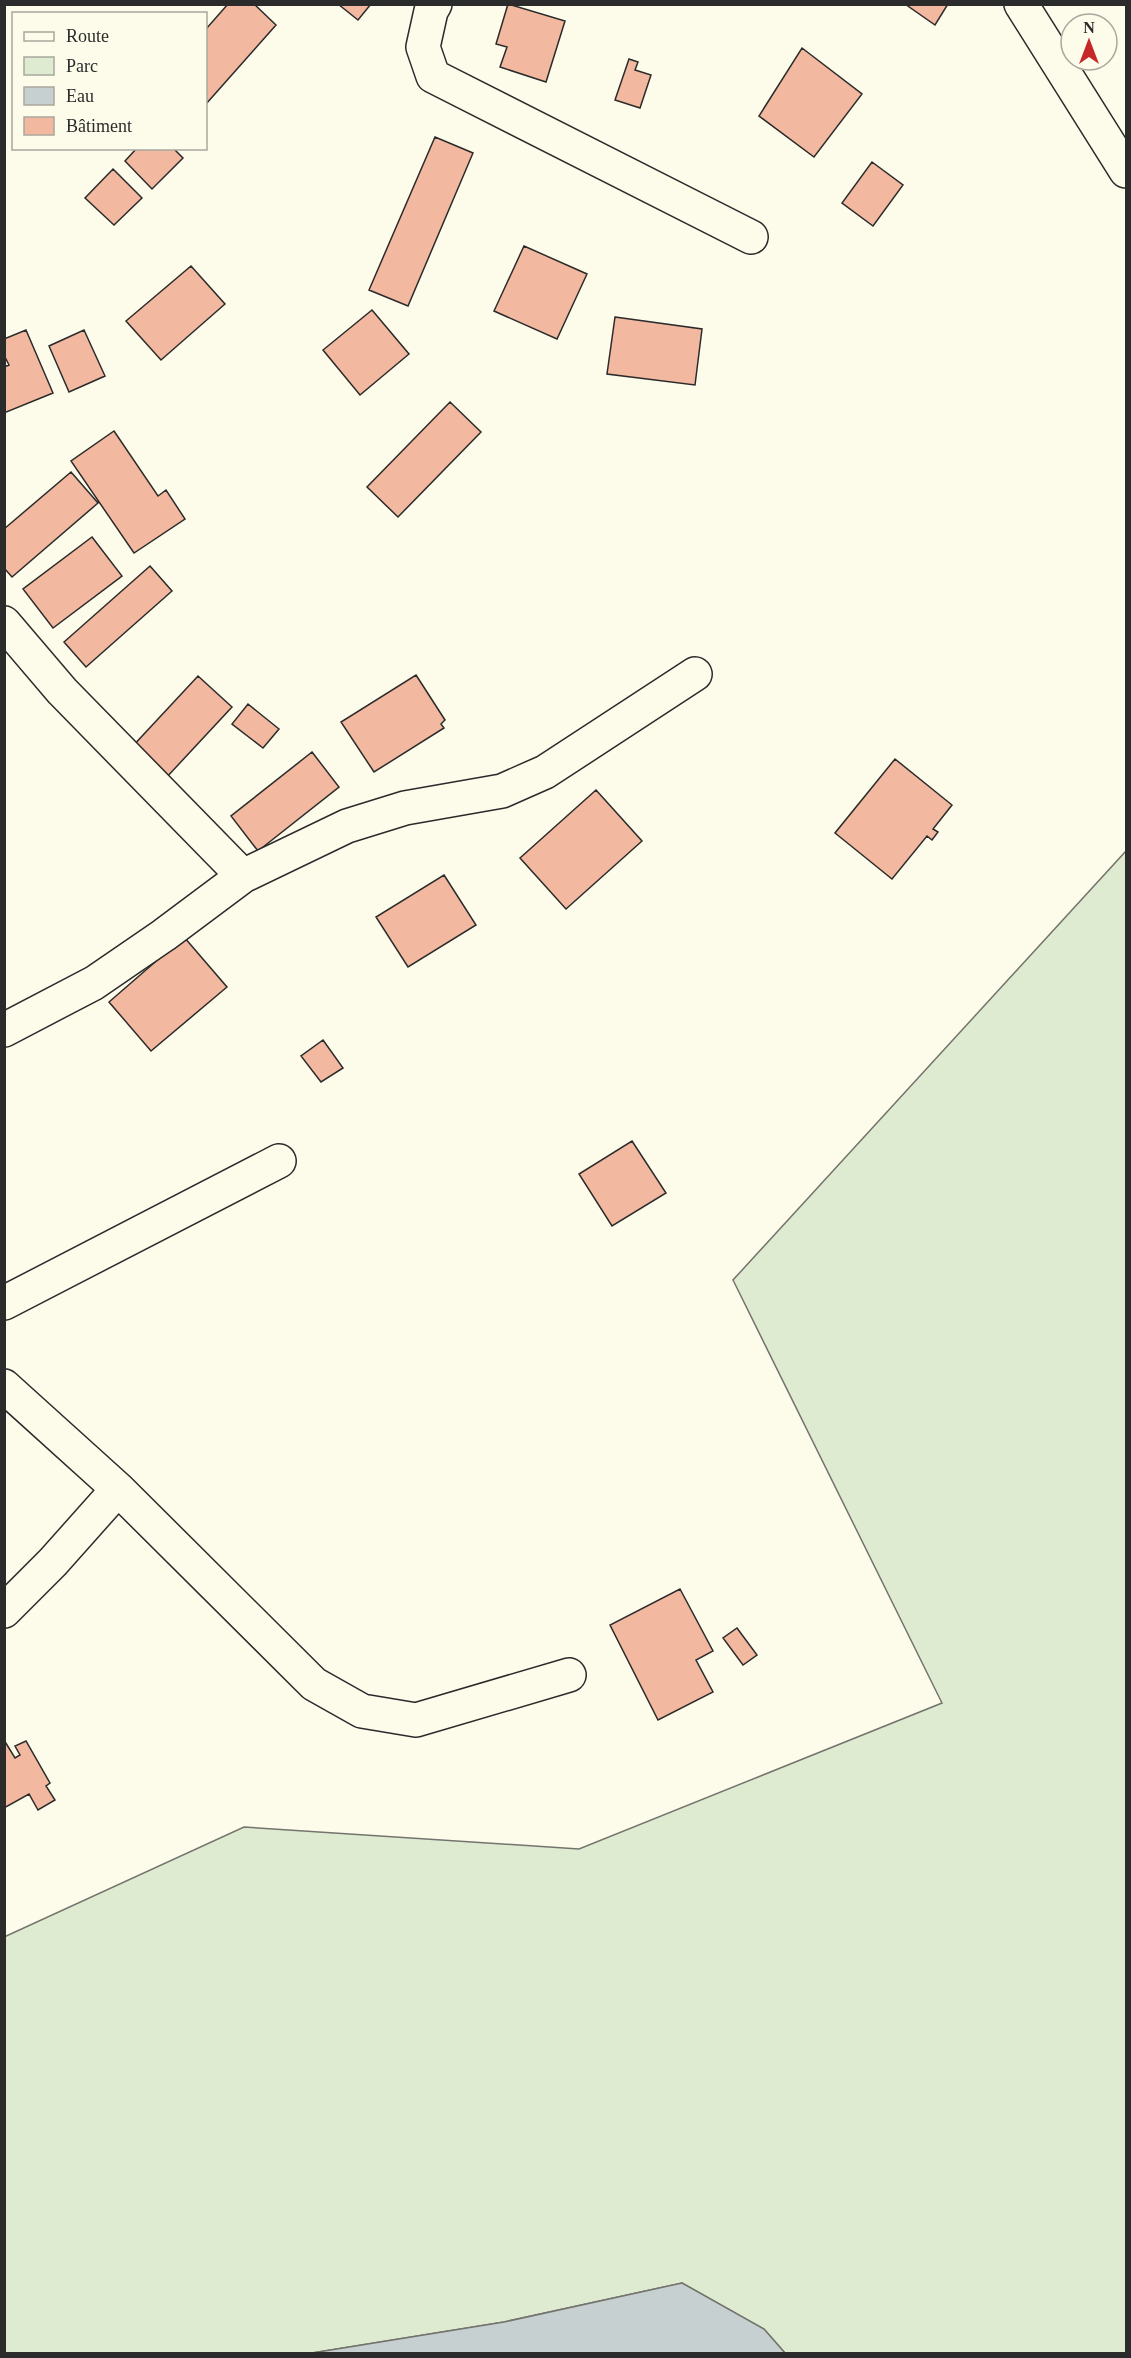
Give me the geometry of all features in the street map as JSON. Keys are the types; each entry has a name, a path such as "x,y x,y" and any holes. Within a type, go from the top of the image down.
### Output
{"street":[{"path":"435,4 431,11 423,47 433,76 751,237"},
{"path":"1021,4 1126,171"},
{"path":"4,623 62,691 243,876"},
{"path":"4,1030 94,983 165,935 243,876 347,826 405,808 502,791 545,772 695,674"},
{"path":"4,1303 279,1161"},
{"path":"4,1386 118,1489 314,1684 362,1711 416,1720 569,1674"},
{"path":"4,1611 53,1562 118,1489"}],"green space":[{"path":"1126,851 1126,2353 785,2353 764,2329 682,2283 504,2322 312,2353 5,2353 4,1937 244,1827 579,1849 942,1703 733,1280"}],"water":[{"path":"682,2283 764,2329 785,2353 312,2353 504,2322"}],"building":[{"path":"228,4 254,4 276,25 207,103 207,28"},
{"path":"338,4 371,4 358,20"},
{"path":"508,4 565,21 546,82 500,67 507,47 496,44"},
{"path":"905,4 948,4 935,25"},
{"path":"802,48 862,94 814,157 759,116"},
{"path":"629,59 638,62 635,70 651,75 640,108 615,100"},
{"path":"435,137 473,153 408,306 369,290"},
{"path":"135,150 175,150 183,158 152,189 125,161"},
{"path":"872,162 903,185 873,226 842,203"},
{"path":"113,169 142,198 114,225 85,198"},
{"path":"524,246 587,274 557,339 494,311"},
{"path":"191,266 225,304 161,360 126,321"},
{"path":"372,310 409,354 360,395 323,350"},
{"path":"615,317 702,329 695,385 607,374"},
{"path":"26,330 53,393 4,413 4,367 9,365 4,355 4,339"},
{"path":"84,330 105,376 69,392 49,346"},
{"path":"450,402 481,432 398,517 367,487"},
{"path":"114,431 158,496 166,490 185,519 134,553 71,461"},
{"path":"71,472 98,503 12,577 4,568 4,529"},
{"path":"92,537 122,576 53,628 23,589"},
{"path":"150,566 172,591 86,667 64,642"},
{"path":"416,675 445,720 441,724 444,728 374,772 341,722"},
{"path":"198,676 232,707 165,779 131,748"},
{"path":"248,704 279,729 263,748 232,724"},
{"path":"312,752 339,787 258,851 231,816"},
{"path":"895,759 952,805 933,829 938,832 932,840 927,836 892,879 835,833"},
{"path":"596,790 642,841 566,909 520,858"},
{"path":"444,875 476,925 408,967 376,917"},
{"path":"184,937 227,987 151,1051 109,1002"},
{"path":"323,1040 343,1068 321,1082 301,1056"},
{"path":"632,1141 666,1193 612,1226 579,1174"},
{"path":"680,1589 713,1651 696,1660 713,1692 658,1720 610,1625"},
{"path":"737,1628 757,1655 743,1665 723,1638"},
{"path":"4,1740 15,1758 20,1755 15,1746 26,1741 50,1783 46,1786 55,1800 38,1810 29,1794 4,1808"}]}
